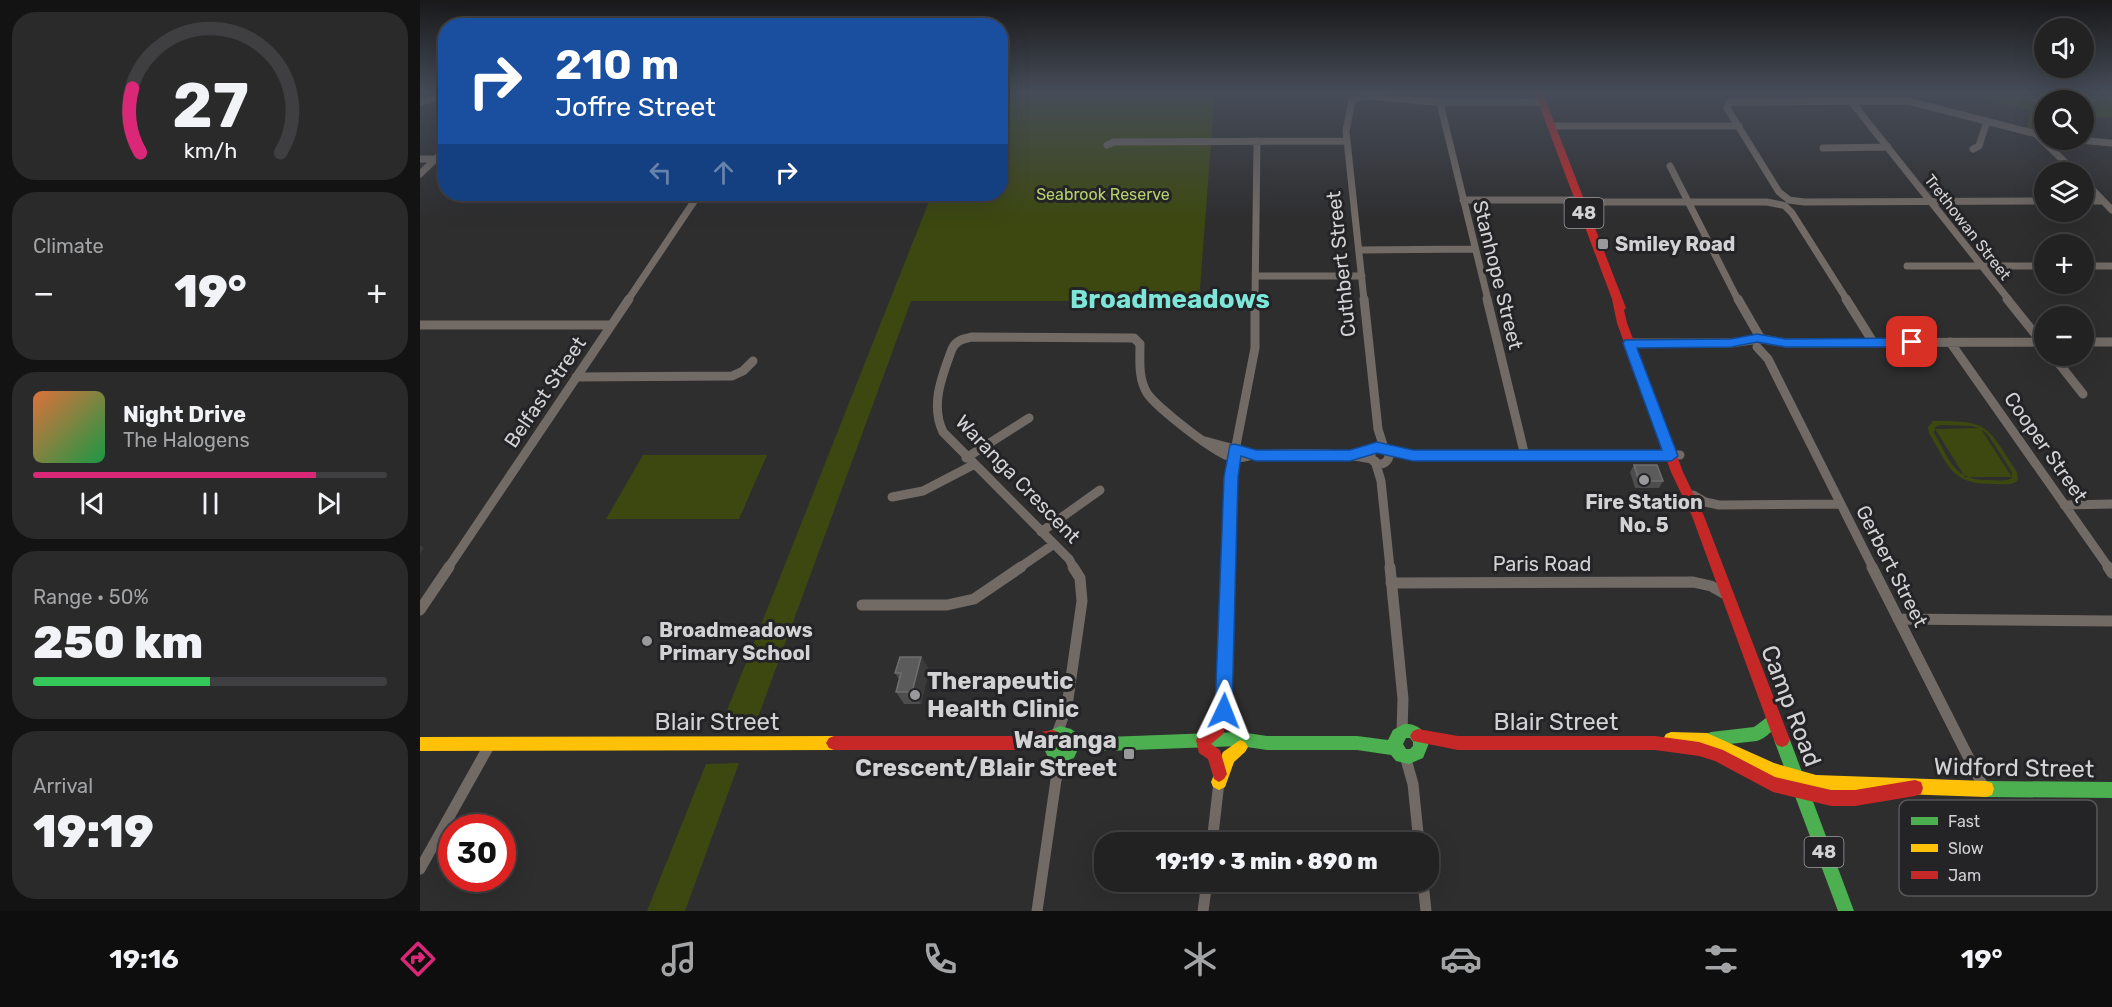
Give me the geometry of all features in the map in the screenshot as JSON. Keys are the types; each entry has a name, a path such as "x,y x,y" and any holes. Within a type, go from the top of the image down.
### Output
{"street":[{"name":"Cuthbert Street","path":"1347,134 1407,734"},
{"name":"Stanhope Street","path":"1447,134 1524,456"},
{"name":"Camp Road","path":"1554,134 1846,911"},
{"path":"1744,134 1873,342"},
{"name":"Trethowan Street","path":"1876,134 2034,331"},
{"path":"1973,149 1979,146 1983,134"},
{"path":"1219,782 1215,755 1204,744 1218,729 1224,711 1234,453 1255,348 1257,141"},
{"path":"1107,145 1114,142 1347,141"},
{"path":"2094,141 2112,142"},
{"path":"1823,148 1887,147"},
{"path":"2052,150 2065,162"},
{"path":"420,174 438,156"},
{"path":"420,159 435,159"},
{"name":"Gerbert Street","path":"1670,166 1984,788"},
{"path":"2094,192 2112,210"},
{"path":"1463,200 2034,201"},
{"name":"Belfast Street","path":"420,610 694,201"},
{"path":"2094,201 2103,201"},
{"path":"1359,250 1475,249"},
{"path":"1907,266 2034,266"},
{"path":"2094,266 2112,266"},
{"path":"1256,276 1362,276"},
{"path":"420,325 611,325"},
{"name":"Waranga Crescent","path":"1063,736 1082,585 1074,565 944,435 935,413 953,345 958,340 967,338 1134,338 1140,344 1140,376 1148,395 1213,450 1234,453"},
{"name":"Cooper Street","path":"1950,342 2112,573"},
{"path":"2094,342 2112,342"},
{"path":"1633,343 2034,343"},
{"path":"576,377 732,375 743,371 753,361"},
{"path":"2061,366 2083,394"},
{"path":"892,497 923,491 1029,418"},
{"path":"1234,453 1256,456 1675,455"},
{"name":"Camp Road","path":"1675,455 1693,495 1698,516"},
{"path":"1041,532 1100,490"},
{"path":"1693,495 1700,500 1719,505"},
{"path":"1698,516 1707,508 1719,505 1841,504"},
{"path":"2064,505 2112,504"},
{"path":"862,605 947,605 974,599 1054,544"},
{"name":"Paris Road","path":"1391,583 1693,582 1708,579 1718,569"},
{"name":"Paris Road","path":"1693,582 1711,586 1727,595"},
{"path":"1899,619 2112,621"},
{"path":"1213,832 1219,782 1228,756 1240,743 1230,732 1224,711"},
{"name":"Blair Street","path":"1655,743 1682,738 1707,740 1757,734 1774,719"},
{"path":"1410,753 1422,743 1407,734 1395,742 1410,753 1418,832"},
{"name":"Blair Street","path":"1015,743 1060,752 1106,744 1357,743 1407,734 1458,743 1655,743 1708,751 1773,784 1801,792"},
{"path":"1063,736 1072,745 1060,752 1050,743 1063,736"},
{"name":"Blair Street","path":"420,744 1015,743 1063,736 1106,744"},
{"name":"Blair Street","path":"1707,740 1772,770 1796,778"},
{"name":"Blair Street","path":"1357,743 1410,753 1458,743"},
{"path":"420,869 490,744"},
{"path":"1037,911 1060,752"},
{"name":"Widford Street","path":"1796,778 1824,784 1915,788 2112,790"},
{"name":"Widford Street","path":"1801,792 1831,798 1856,798 1915,788"},
{"path":"1203,911 1206,892"},
{"path":"1424,892 1426,911"}],"green space":[{"name":"Seabrook Reserve","path":"1008,134 1212,134 1199,301 911,301 754,728 720,728 929,201 1008,201"},
{"path":"1930,421 1964,422 1984,428 1998,443 2017,472 2018,480 2008,484 1981,484 1961,478 1948,465 1929,433 1928,427 1933,422","holes":["1941,425 1980,428 1935,429 1963,474 1949,460 1934,433 1935,427","1981,429 1988,435 2012,472 2012,477","1969,477 2012,477 2000,481"]},
{"path":"643,455 767,455 739,519 606,519"},
{"path":"739,763 685,911 647,911 706,764"}],"building":[{"path":"1634,465 1657,465 1663,481 1639,481"},
{"path":"900,657 921,657 912,692 896,692 901,673 895,673"}],"traffic: fast":[{"path":"1711,739 1757,734 1774,719"},
{"path":"1408,731 1417,735 1421,744 1417,753 1408,757 1399,753 1395,744 1399,735 1408,731"},
{"path":"1061,733 1069,736 1072,744 1069,752 1061,755 1053,752 1050,744 1053,736 1061,733"},
{"path":"1072,739 1106,744 1240,739 1267,743 1357,743 1397,749"},
{"path":"1782,740 1846,911"},
{"path":"1986,789 2112,790"}],"traffic: slow":[{"path":"1671,739 1707,740 1772,770 1816,783 1986,789"},
{"path":"420,744 834,743"},
{"path":"1219,782 1228,757 1240,747"}],"traffic: jam":[{"path":"1554,134 1621,308"},
{"path":"1617,300 1622,323 1677,472 1698,516 1782,740"},
{"path":"1204,740 1218,729 1224,711"},
{"path":"1418,736 1458,743 1655,743 1699,749 1718,755 1773,784 1831,798 1855,798 1915,788"},
{"path":"834,743 1015,743 1053,737"},
{"path":"1204,748 1215,755 1219,774"}],"place":[{"name":"Smiley Road","path":"1603,244"},
{"name":"Fire Station No. 5","path":"1644,480"},
{"name":"Broadmeadows Primary School","path":"647,641"},
{"name":"Therapeutic Health Clinic","path":"915,695"},
{"name":"Waranga Crescent/Blair Street","path":"1129,754"}],"district":[{"name":"Broadmeadows","path":"1170,299"}],"route":[{"path":"1224,711 1231,477 1235,449 1256,456 1350,455 1371,451 1377,447 1389,452 1413,455 1671,456 1630,343 1731,343 1757,338 1786,343 1912,342"}]}
